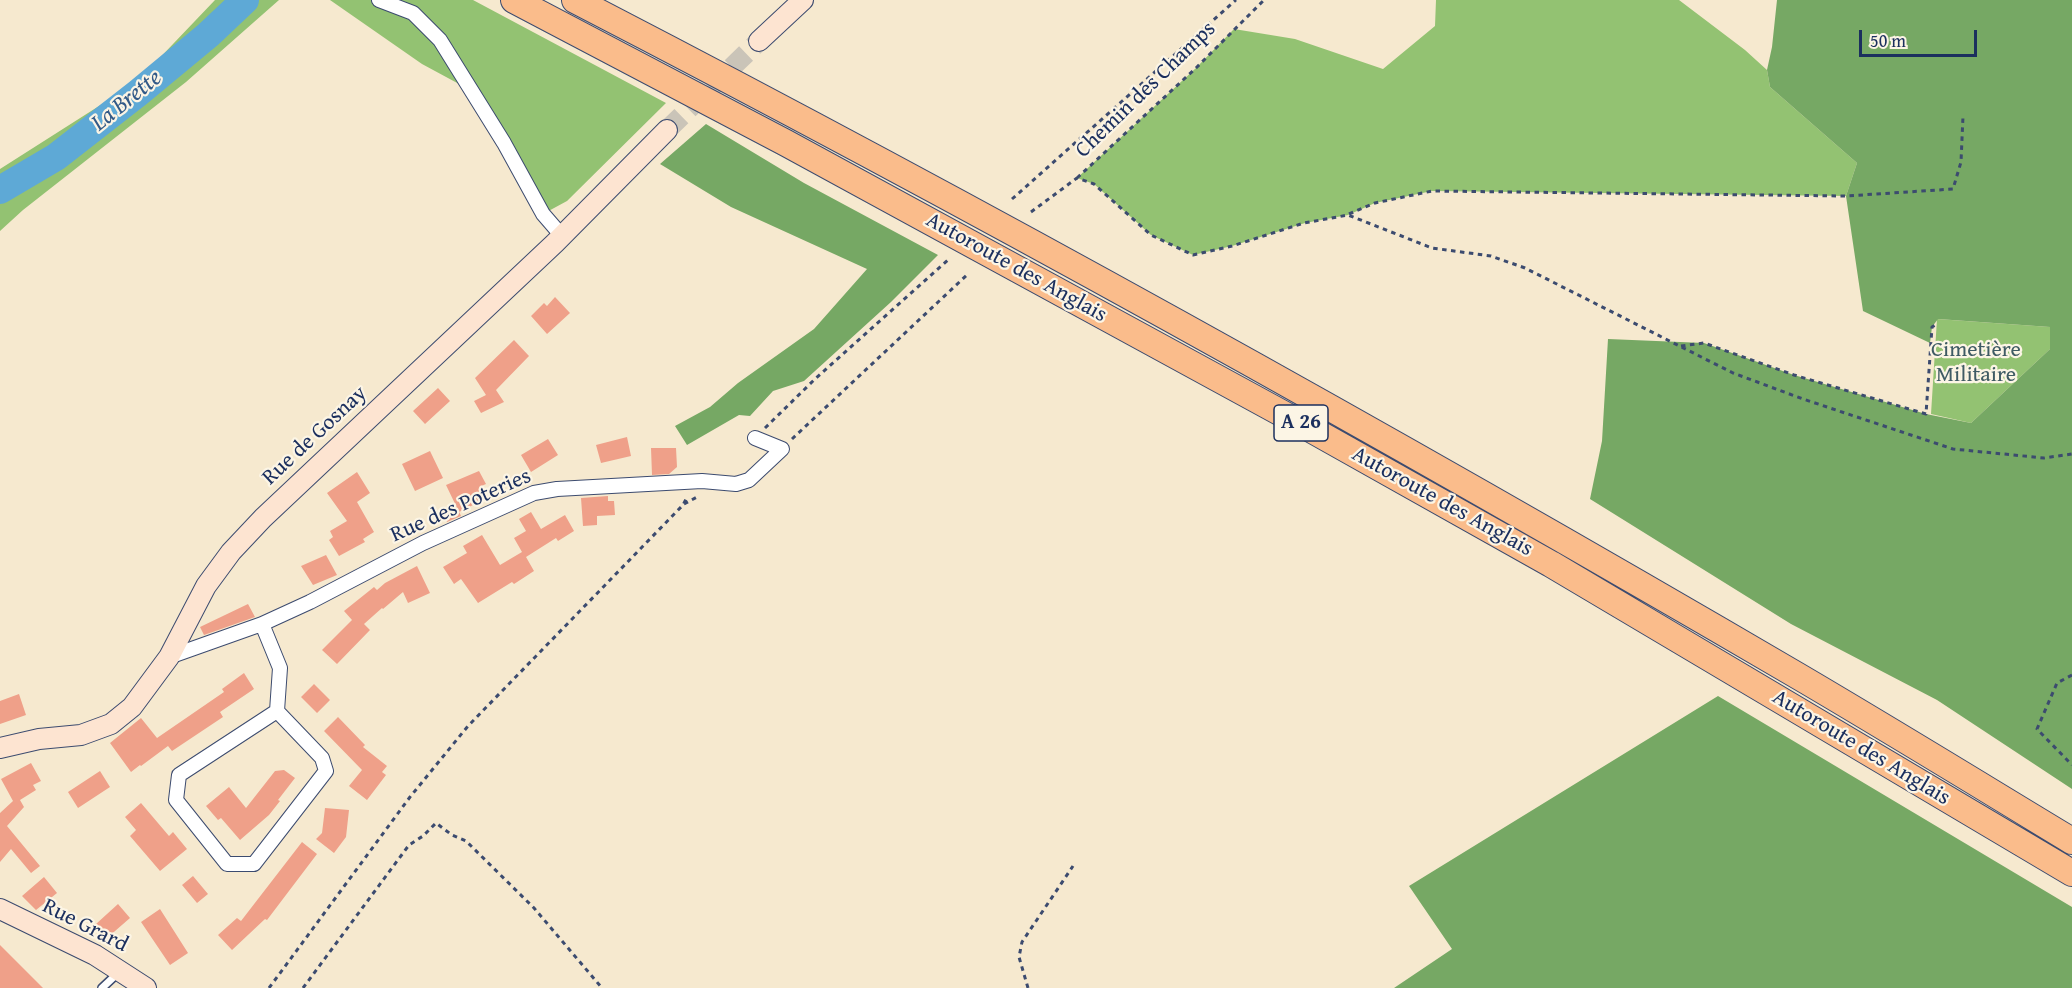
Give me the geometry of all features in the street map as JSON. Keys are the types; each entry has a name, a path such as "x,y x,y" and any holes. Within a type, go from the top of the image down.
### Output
{"highway":[{"name":"Autoroute des Anglais","path":"514,0 786,143 1307,427 1551,564 2072,873"},
{"name":"Autoroute des Anglais","path":"574,0 892,166 1558,536 1793,672 2072,841"}],"street":[{"path":"379,0 413,13 440,40 504,142 543,214 562,236"},
{"path":"759,41 802,0"},
{"name":"Rue de Gosnay","path":"0,748 39,739 81,735 111,724 132,707 169,657 206,586 231,552 263,518 562,236 667,130"},
{"path":"755,438 782,449"},
{"name":"Rue des Poteries","path":"169,657 262,624 310,602 423,543 534,493 557,489 702,481 730,484 749,480 782,449"},
{"path":"262,624 280,668 278,711 322,758 326,771 254,864 227,864 176,800 179,775 278,711"},
{"name":"Rue Grard","path":"0,909 95,955 146,988"}],"lane":[{"path":"102,988 121,970"}],"path":[{"path":"1012,199 1236,0"},
{"name":"Chemin des Champs","path":"1031,212 1077,178 1196,68 1264,0"},
{"path":"1077,178 1094,184 1151,234 1193,255 1232,246 1305,223 1348,215 1375,203 1432,191 1846,196 1953,189 1961,162 1963,116"},
{"path":"1348,215 1432,248 1491,256 1526,268 1733,373 1953,449 2044,458 2072,454"},
{"path":"755,438 814,380 949,259"},
{"path":"782,449 969,273"},
{"path":"1679,346 1704,343 1794,375 1926,414 1932,327 1937,324"},
{"path":"269,988 410,797 468,726 615,577 683,505 691,489 702,481"},
{"path":"2072,675 2057,683 2037,729 2072,765"},
{"path":"303,988 409,844 423,836 436,824 466,841 526,900 602,988"},
{"path":"1028,988 1019,957 1022,942 1073,866"}],"green space":[{"path":"215,0 279,0 186,82 23,210 0,231 0,169 121,92 152,66"},
{"path":"330,0 473,0 666,103 567,201 543,214 472,91 422,64"},
{"path":"1436,0 1679,0 1745,50 1767,70 1770,87 1857,163 1846,196 1432,191 1375,203 1348,215 1305,223 1232,246 1193,255 1151,235 1094,184 1077,178 1196,68 1234,29 1295,39 1383,69 1435,26"},
{"path":"1777,0 2072,0 2072,789 1937,700 1791,624 1590,499 1602,441 1608,339 1704,343 1794,375 1926,414 1971,423 2050,349 2050,327 1938,319 1932,327 1930,343 1863,311 1846,196 1857,163 1770,87 1767,70"},
{"path":"706,124 804,183 938,255 891,302 804,381 773,391 750,416 739,415 687,445 675,426 710,407 738,383 814,329 867,269 731,207 660,164"},
{"name":"Cimetière Militaire","path":"1937,319 2050,327 2050,349 1971,423 1931,414"},
{"path":"1718,696 2072,907 2072,988 1394,988 1452,949 1409,886"}],"building":[{"path":"555,297 570,313 547,334 531,316 544,303 547,306"},
{"path":"514,340 529,356 496,390 504,402 481,413 474,401 486,395 475,378"},
{"path":"438,388 450,401 425,424 413,411"},
{"path":"627,437 631,456 601,463 596,445"},
{"path":"548,439 558,455 531,472 521,455"},
{"path":"651,448 676,448 677,467 669,474 652,475"},
{"path":"430,451 443,478 415,491 402,464"},
{"path":"479,471 486,484 479,487 485,499 459,512 446,485"},
{"path":"357,472 370,493 357,502 374,532 363,539 365,542 339,556 329,540 333,537 330,531 347,521 327,493"},
{"path":"608,496 608,501 614,501 615,515 597,516 597,525 583,526 581,498"},
{"path":"455,503 461,516 447,522 442,509"},
{"path":"531,512 541,529 565,515 574,531 558,541 556,538 526,557 534,571 478,603 461,579 454,584 443,567 467,553 463,546 482,535 500,565 522,552 514,538 526,531 519,519"},
{"path":"326,555 337,575 313,585 301,566"},
{"path":"417,566 430,593 408,603 403,592 382,608 364,624 370,630 337,664 322,650 352,620 344,611 374,587 377,590 385,583"},
{"path":"248,604 255,617 204,635 200,627"},
{"path":"244,673 254,689 220,712 223,717 172,751 168,746 131,772 110,743 141,718 157,738 224,692 222,689"},
{"path":"314,684 330,700 317,713 301,697"},
{"path":"19,694 26,715 0,724 0,701"},
{"path":"338,717 365,745 363,747 387,766 382,772 386,775 367,800 349,786 362,770 324,731"},
{"path":"31,763 41,781 33,785 36,790 20,800 24,807 7,826 40,866 31,873 11,849 0,862 0,813 13,801 1,779"},
{"path":"284,770 295,778 269,815 240,840 221,818 218,820 206,806 229,787 246,808 275,771"},
{"path":"100,771 110,787 78,808 68,792"},
{"path":"141,803 169,836 173,832 187,849 160,871 130,836 136,830 125,817"},
{"path":"325,808 349,810 346,837 334,853 316,839 322,833"},
{"path":"302,842 317,854 267,920 265,919 232,950 218,935 237,918 241,921"},
{"path":"193,876 208,894 197,903 182,885"},
{"path":"44,877 57,893 36,910 22,896"},
{"path":"118,904 130,918 107,938 96,924"},
{"path":"160,909 188,953 170,965 141,922"},
{"path":"0,945 43,988 0,988"}],"waterway":[{"name":"La Brette","path":"0,190 56,157 208,35 245,0"}],"tunnel":[{"path":"667,130 759,41"}]}
